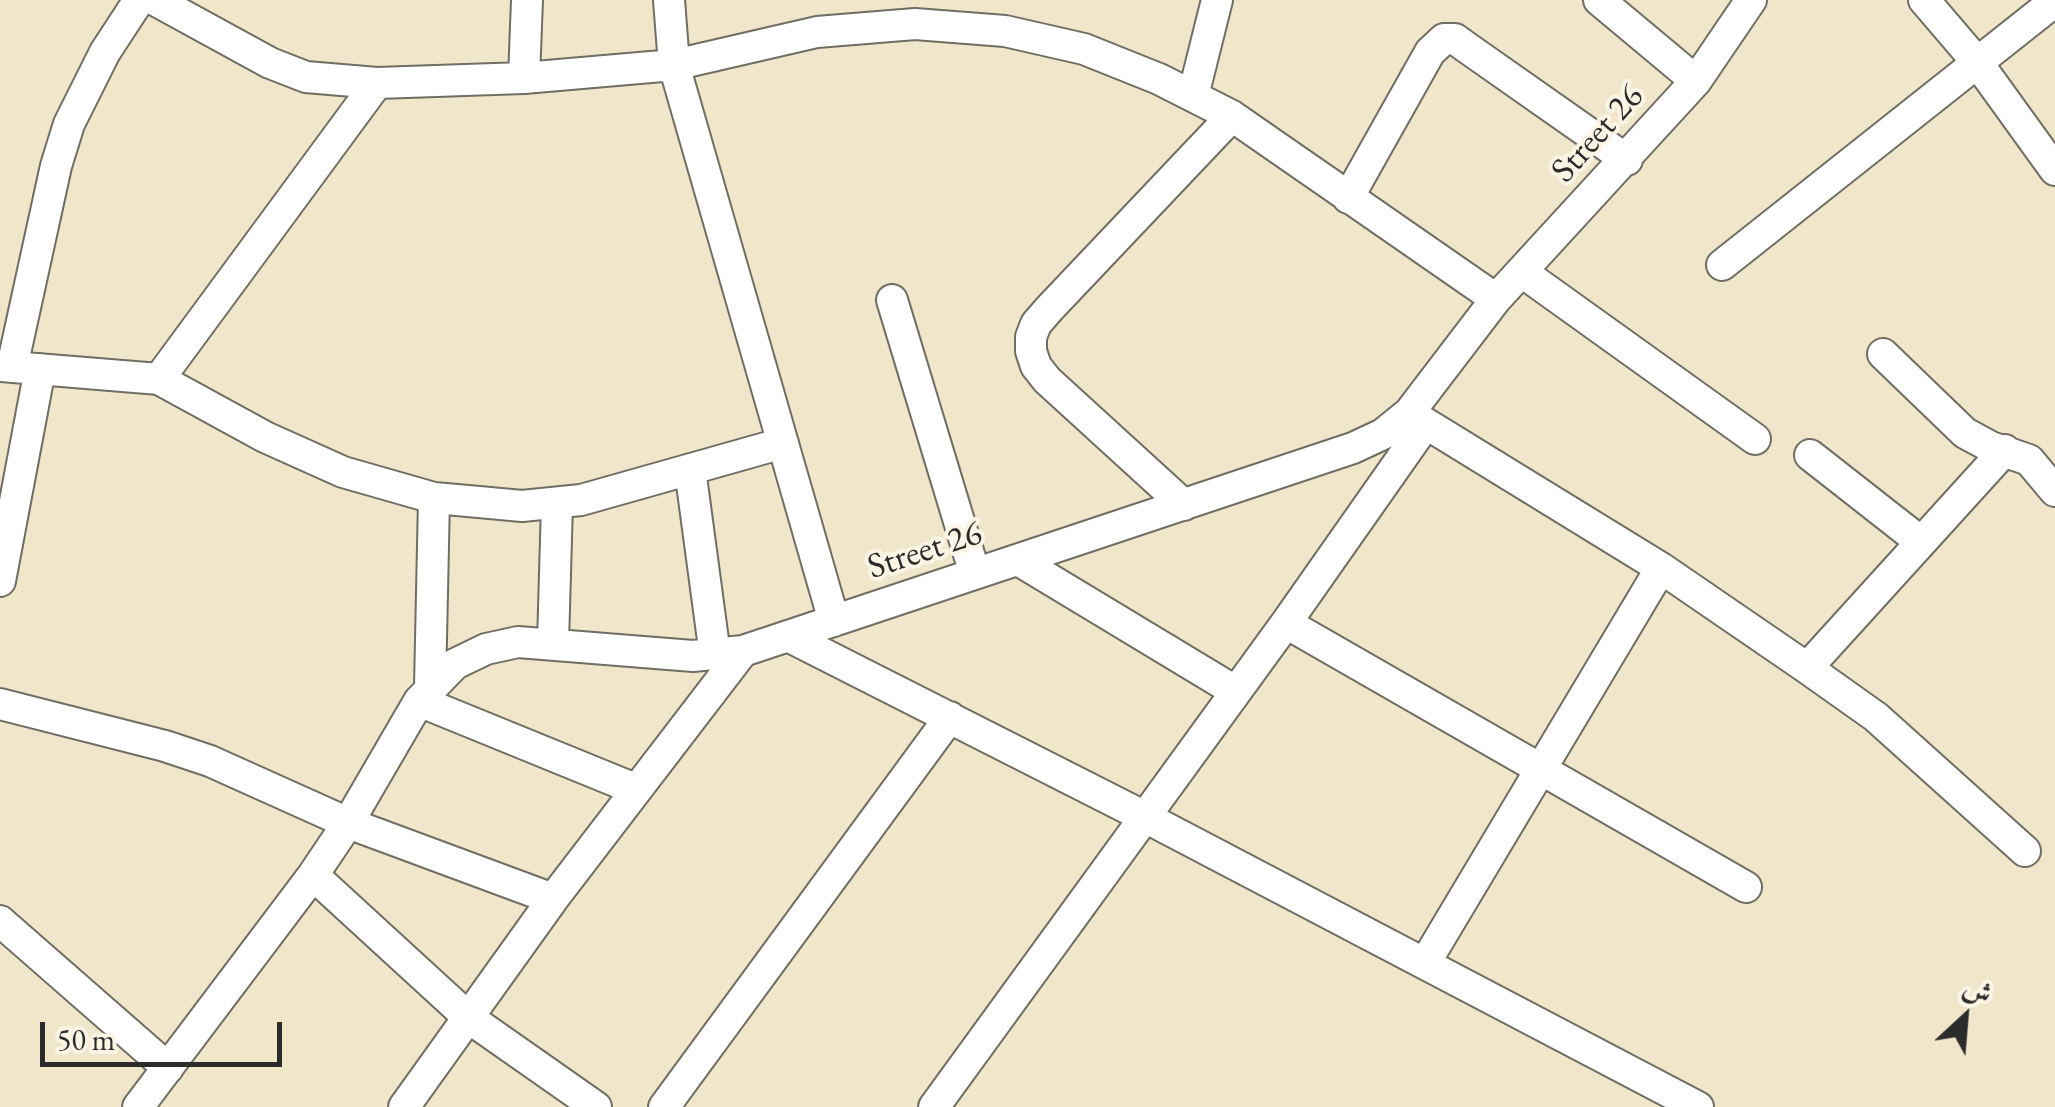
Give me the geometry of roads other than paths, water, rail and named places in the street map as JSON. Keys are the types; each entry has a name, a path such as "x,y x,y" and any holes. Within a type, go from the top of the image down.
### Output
{"street":[{"path":"0,581 17,367 56,166 68,124 139,0"},
{"path":"154,0 288,70 306,76 376,83 524,78 674,65 818,32 915,24 1005,31 1084,49 1232,116 1496,299"},
{"path":"524,78 527,0"},
{"path":"670,0 674,65 834,621"},
{"path":"1193,96 1217,0"},
{"path":"1600,0 1696,82"},
{"name":"Street 26","path":"138,1107 313,875 424,694 455,664 486,649 518,642 729,653 1352,448 1417,419 1496,299 1696,82 1752,0"},
{"path":"1924,0 1977,62 2055,170"},
{"path":"1722,265 2055,2"},
{"path":"1348,198 1430,52 1444,39 1455,39 1466,46 1627,160"},
{"path":"160,378 376,83"},
{"path":"1184,505 1047,380 1030,351 1031,336 1036,324 1232,116"},
{"path":"1522,272 1756,439"},
{"path":"892,300 975,574"},
{"path":"1883,354 1965,433 2029,460 2055,491"},
{"path":"17,367 160,378 265,437 343,472 434,498 522,506 557,504 783,443"},
{"path":"934,1107 1286,623 1417,419 1660,568 1876,717 2025,851"},
{"path":"1807,668 2005,450"},
{"path":"1810,455 1921,542"},
{"path":"404,1107 729,653 690,469"},
{"path":"434,498 424,694 634,789"},
{"path":"553,643 557,504"},
{"path":"1018,560 1235,691"},
{"path":"1424,963 1660,568"},
{"path":"1286,623 1746,887"},
{"path":"788,636 1698,1107"},
{"path":"0,704 210,761 348,823 552,899"},
{"path":"664,1107 950,717"},
{"path":"313,875 468,1018 596,1107"},
{"path":"0,921 168,1068"}]}
